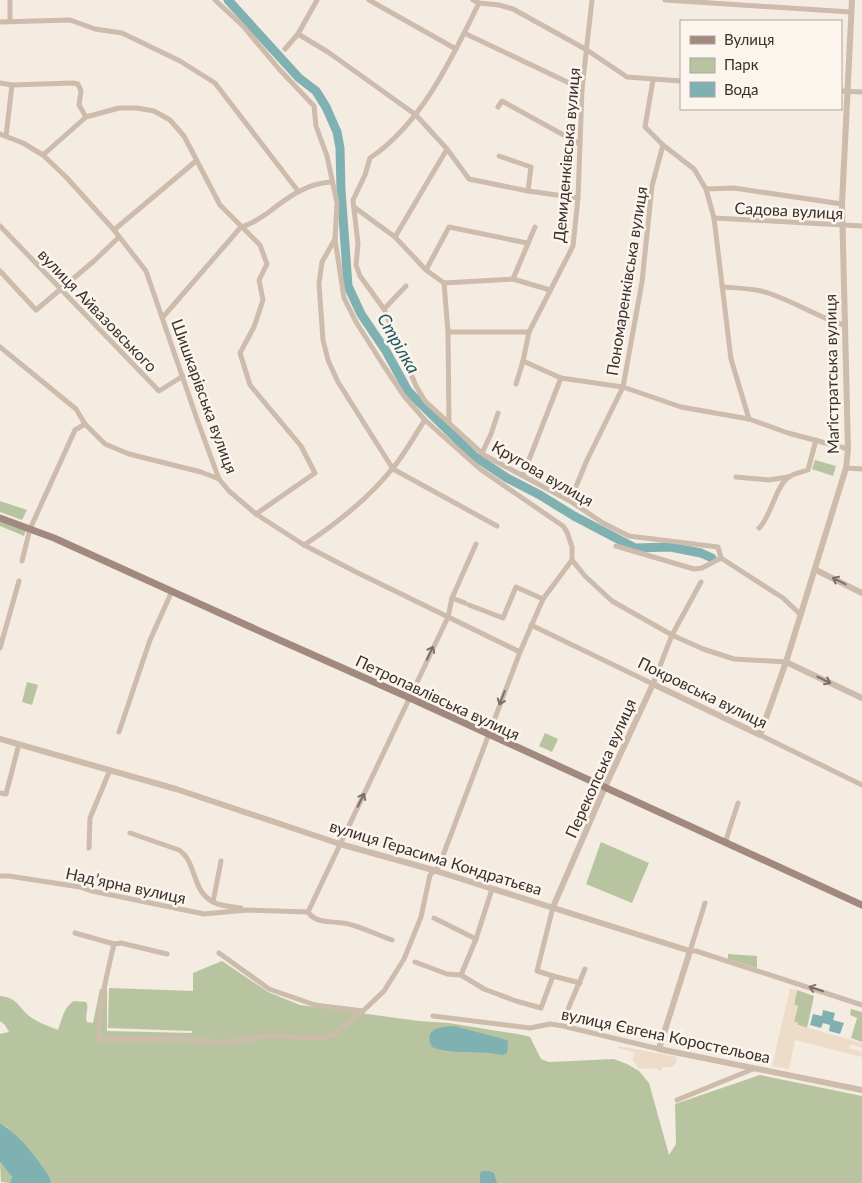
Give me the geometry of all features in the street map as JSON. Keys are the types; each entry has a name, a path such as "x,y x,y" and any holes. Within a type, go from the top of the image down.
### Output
{"main road":[{"name":"Петропавлівська вулиця","path":"0,518 54,538 410,698 862,905"}],"street":[{"path":"10,0 10,21"},
{"path":"114,944 104,987 98,1027 99,1039 179,1039 217,1042 243,1041 264,1036 323,1038 333,1035 363,1011 384,991 404,959 421,916 430,875 438,866 542,599 572,560 572,547 563,526 480,469 425,420 404,396 356,322 344,298 335,238 337,203 327,156 316,126 314,106 279,69 243,26 215,0"},
{"path":"285,49 298,34 317,0"},
{"path":"369,0 456,49"},
{"name":"Демиденківська вулиця","path":"516,384 529,332 573,246 578,198 582,89 592,0"},
{"path":"665,0 851,12"},
{"name":"Маґістратська вулиця","path":"760,735 816,570 846,468 848,449 842,204 844,91 852,0"},
{"path":"550,290 513,279 444,283 426,270 395,237 354,207 353,200 365,175 370,158 383,149 416,115 456,49 476,2 513,9 587,50 628,77 680,81"},
{"path":"0,22 70,20 95,29 122,33 180,61 215,83 298,191"},
{"path":"464,33 582,89"},
{"path":"298,34 328,52 416,115 448,149 469,179 528,191 578,198"},
{"path":"653,80 645,127 663,145 694,169 706,189 714,218 731,359 749,418"},
{"path":"0,83 12,85 78,84 81,91 79,106 86,117"},
{"path":"3,135 12,85"},
{"path":"844,91 862,92"},
{"path":"498,108 502,101 580,144"},
{"path":"43,155 86,117 119,108 137,108 154,111 170,120 184,136 220,205 260,245 267,264 259,280 263,300 254,327 240,353 250,385 301,446 315,472 256,514"},
{"name":"Шишкарівська вулиця","path":"3,135 23,143 43,155 66,177 114,230 146,271 219,479 229,491 256,514 304,546 520,652"},
{"name":"Пономаренківська вулиця","path":"570,501 587,460 623,387 642,282 652,186 663,145"},
{"path":"395,237 448,149"},
{"path":"499,156 531,167 528,191"},
{"path":"114,230 196,160"},
{"path":"162,317 241,227 263,216 298,191 319,182 332,182"},
{"path":"706,189 734,188 842,204"},
{"name":"Кругова вулиця","path":"354,207 358,244 356,265 360,276 384,309 425,401 482,453 570,501 603,523 629,536 718,547 721,558"},
{"name":"Садова вулиця","path":"714,218 862,226"},
{"name":"вулиця Айвазовського","path":"0,226 159,391 183,376"},
{"path":"426,270 449,226 527,243"},
{"path":"513,279 535,227"},
{"path":"0,271 36,310 119,236"},
{"path":"335,238 322,262 319,284 320,313 328,360 338,382 393,469 497,526"},
{"path":"444,283 448,332 450,423"},
{"path":"384,309 406,286"},
{"path":"722,287 761,291 795,304 824,319 844,325"},
{"path":"448,332 529,332"},
{"path":"0,348 76,409 85,424 105,444 129,454 201,472 219,479"},
{"path":"523,361 561,378 623,387 681,407 749,418 848,449"},
{"path":"523,475 561,378"},
{"path":"482,453 498,413"},
{"path":"304,546 354,508 393,469 425,420"},
{"path":"22,561 30,529 75,430 85,424"},
{"path":"736,477 769,480 788,477 808,470 816,440"},
{"path":"201,472 210,467 212,460"},
{"path":"846,468 862,469"},
{"path":"759,528 763,525 773,501 788,477"},
{"path":"392,940 343,923 327,923 311,917 308,912 448,616 452,598 476,544"},
{"path":"616,546 694,570 721,558 783,598 801,615"},
{"path":"572,560 585,576 612,601 672,635 703,649 734,659 786,662 862,698"},
{"path":"816,570 862,593"},
{"path":"0,648 19,581"},
{"name":"Перекопська вулиця","path":"553,976 537,970 553,907 605,787 654,684 672,635 702,582"},
{"path":"452,598 503,618 516,587 542,599"},
{"path":"119,732 150,640 172,591"},
{"name":"Покровська вулиця","path":"532,625 862,785"},
{"name":"вулиця Герасима Кондратьєва","path":"0,739 176,789 340,844 492,888 862,1004"},
{"path":"0,793 6,794 18,744"},
{"path":"88,848 90,818 110,770"},
{"path":"725,843 738,802"},
{"name":"Надʼярна вулиця","path":"130,833 179,850 186,855 198,888 213,902 247,910"},
{"path":"213,902 221,861"},
{"name":"Надʼярна вулиця","path":"0,876 80,887 204,914 247,910 308,912"},
{"path":"461,975 476,940 492,888"},
{"path":"660,1049 705,903"},
{"path":"434,918 476,940"},
{"path":"75,933 114,944 121,943 166,954"},
{"path":"219,953 269,989 315,1005 363,1011"},
{"path":"415,962 447,974 461,975 484,989 541,1008 553,976 580,983"},
{"path":"568,1009 585,969"},
{"name":"вулиця Євгена Коростельова","path":"433,1016 530,1028 550,1024 660,1049 862,1090"},
{"path":"678,1100 755,1068"}],"green space":[{"path":"815,460 836,466 833,476 812,469"},
{"path":"0,501 27,510 22,520 0,512"},
{"path":"0,521 26,530 24,536 0,526"},
{"path":"27,682 38,685 32,705 22,702"},
{"path":"545,733 558,739 552,752 539,746"},
{"path":"601,842 649,863 632,903 586,884"},
{"path":"728,954 757,956 757,968 728,959"},
{"path":"222,961 268,992 300,1005 419,1021 449,1023 523,1035 530,1037 541,1059 549,1062 614,1059 627,1064 639,1071 649,1083 669,1155 676,1144 675,1104 760,1075 862,1096 862,1183 51,1183 50,1178 8,1128 0,1123 0,1034 9,1032 0,1021 0,996 15,1001 27,1015 58,1030 66,1010 74,1001 86,1002 87,1022 93,1023 100,989 107,989 107,1031 192,1033 192,1031 108,1028 109,988 193,991 193,973"},
{"path":"797,990 814,996 807,1028 798,1025 794,1021 798,1006 794,1005"},
{"path":"851,1009 862,1012 862,1042 851,1038 857,1018 850,1015"},
{"path":"0,1162 12,1177 10,1183 1,1182"}],"shaded area":[{"path":"790,989 797,990 794,1004 798,1006 794,1021 798,1025 862,1043 862,1048 851,1044 849,1048 862,1052 862,1057 795,1040 789,1069 772,1066"},
{"path":"618,1046 677,1057 676,1063 671,1067 663,1067 660,1071 656,1068 639,1068 633,1061 634,1052 618,1048"}],"water":[{"path":"823,1010 835,1013 833,1020 844,1023 840,1034 829,1031 830,1025 823,1023 821,1028 810,1025 813,1014 822,1016"},
{"path":"454,1026 508,1041 507,1053 502,1055 457,1052 432,1047 430,1041 431,1032 439,1028"},
{"path":"0,1123 28,1148 50,1178 51,1183 10,1183 12,1177 0,1162"},
{"path":"482,1171 494,1173 497,1183 480,1183 480,1173"}],"waterway":[{"name":"Стрілка","path":"228,0 299,78 316,91 326,107 337,132 340,148 348,286 361,314 386,351 408,391 474,456 507,478 574,516 635,548 670,547 701,553 712,558"}]}
